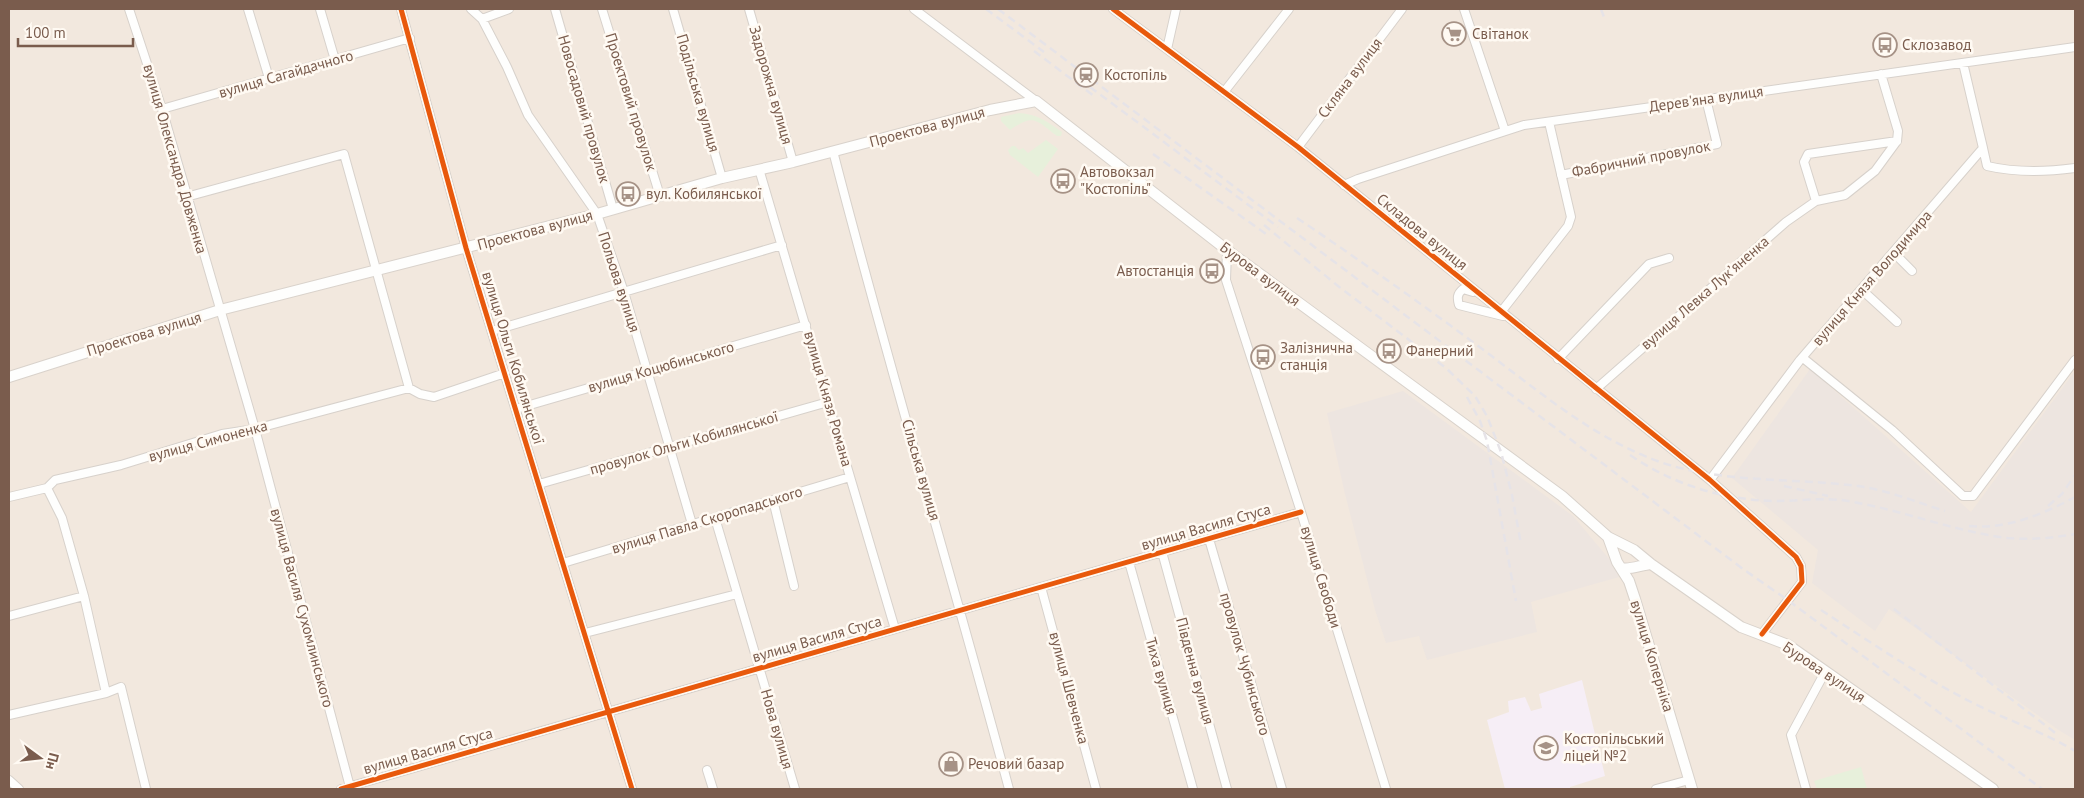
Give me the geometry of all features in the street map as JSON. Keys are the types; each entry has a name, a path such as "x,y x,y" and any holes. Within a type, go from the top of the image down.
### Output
{"main road":[{"name":"Проектова вулиця","path":"9,377 220,310 597,214 722,178 794,162 990,110 1036,101"},
{"name":"Бурова вулиця","path":"1036,101 1082,139 1227,250 1562,496 1608,537 1633,550 1741,627 1788,645 1993,789"},
{"name":"вулиця Коперніка","path":"1608,537 1626,565 1629,581 1691,784"},
{"path":"1620,550 1633,550 1638,559 1626,565 1620,550"},
{"path":"1626,565 1651,564"}],"street":[{"name":"вулиця Олександра Довженка","path":"129,9 162,109 186,197 255,429"},
{"path":"248,9 269,78"},
{"path":"320,9 335,60"},
{"name":"вулиця Ольги Кобилянської","path":"401,9 466,248 632,789"},
{"name":"Польова вулиця","path":"472,9 482,19 528,115 597,214 624,292 692,524"},
{"path":"482,19 509,9"},
{"name":"Новосадовий провулок","path":"555,9 613,209"},
{"name":"Проектовий провулок","path":"602,9 660,196"},
{"name":"Подільська вулиця","path":"673,9 722,178"},
{"name":"Задорожна вулиця","path":"749,9 794,162"},
{"name":"Бурова вулиця","path":"914,9 1036,101"},
{"name":"Складова вулиця","path":"1113,9 1298,147 1710,480 1796,557 1803,574 1802,582 1762,634"},
{"path":"1167,49 1176,9"},
{"path":"1224,92 1289,9"},
{"name":"Скляна вулиця","path":"1298,147 1402,9"},
{"path":"1464,9 1505,131"},
{"name":"вулиця Сагайдачного","path":"162,109 410,38"},
{"name":"Дерев'яна вулиця","path":"1344,185 1524,125 2075,47"},
{"path":"1963,63 1988,166 2003,170 2025,172 2075,168"},
{"path":"1881,74 1898,131 1897,141 1875,171 1845,195 1816,201 1804,162 1808,154 1897,141"},
{"name":"Фабричний провулок","path":"1504,315 1568,226 1571,217 1561,175 1717,144 1706,100"},
{"path":"1549,122 1561,175"},
{"name":"вулиця Князя Володимира","path":"1710,480 1803,358 1983,148"},
{"name":"Сільська вулиця","path":"833,151 870,296 961,610 1009,789"},
{"path":"186,197 344,154 409,388 420,394 434,396 505,373"},
{"name":"вулиця Князя Романа","path":"759,169 895,629"},
{"name":"вулиця Левка Лукʼяненка","path":"1596,388 1786,222 1816,201"},
{"path":"492,331 782,245"},
{"name":"вулиця Свободи","path":"1227,250 1226,280 1301,512 1386,789"},
{"path":"1894,253 1912,271"},
{"path":"1558,359 1649,264 1669,258"},
{"path":"1479,295 1470,290 1462,289 1459,293 1459,304 1504,315"},
{"path":"1862,290 1897,322"},
{"name":"вулиця Коцюбинського","path":"516,409 806,325"},
{"path":"1803,358 1892,430 1963,496 1973,496 2075,360"},
{"name":"вулиця Симоненка","path":"9,497 47,488 56,480 121,465 222,434 255,429 409,388"},
{"name":"провулок Ольги Кобилянської","path":"539,484 828,402"},
{"name":"вулиця Василя Сухомлинського","path":"255,429 350,787"},
{"name":"вулиця Павла Скоропадського","path":"564,563 850,477"},
{"path":"47,488 62,518 84,596 106,693"},
{"path":"772,500 794,586"},
{"name":"вулиця Василя Стуса","path":"340,789 1301,512"},
{"path":"715,518 760,668"},
{"name":"провулок Чубинського","path":"1209,539 1282,789"},
{"name":"Південна вулиця","path":"1162,552 1227,789"},
{"name":"Тиха вулиця","path":"1129,562 1193,789"},
{"name":"вулиця Шевченка","path":"1041,587 1096,789"},
{"path":"585,633 737,594"},
{"path":"9,616 84,596"},
{"name":"Нова вулиця","path":"760,668 795,789"},
{"path":"1806,789 1790,735 1826,672"},
{"path":"9,715 106,693 121,687 146,789"},
{"path":"707,770 713,789"},
{"path":"9,780 19,789"},
{"path":"1656,789 1691,784"}],"shaded area":[{"path":"9,9 2075,9 2075,789 9,789"},
{"path":"1810,369 1971,512 2075,371 2075,740 1889,609 1875,631 1812,583 1818,550 1732,478"},
{"path":"1403,391 1573,516 1615,566 1619,577 1531,602 1537,632 1427,660 1419,636 1386,643 1375,610 1345,494 1327,413"},
{"name":"Костопільський ліцей №2","path":"1582,680 1605,776 1570,787 1570,789 1505,789 1487,720 1509,712 1508,701 1525,697 1531,711 1542,708 1539,694"}],"green space":[{"path":"1019,113 1042,119 1062,132 1061,136 1057,136 1035,121 1030,120 1010,130 1001,121 1001,117"},
{"path":"1046,140 1058,149 1038,177 1010,155 1008,150 1015,146 1019,150 1023,148 1028,153"},
{"path":"1861,767 1867,789 1817,789 1814,781"}],"railway":[{"path":"986,9 1044,52"},
{"path":"998,9 1743,569 2042,789"},
{"path":"1601,9 1605,20"},
{"path":"1034,51 1094,96"},
{"path":"1090,87 1278,227"},
{"path":"1153,154 1269,236"},
{"path":"1297,218 1415,300 1548,399 1592,429 1638,453 1663,463 1710,474 1869,488 1891,493 1945,511"},
{"path":"1264,225 1338,286 1446,368 1475,396 1487,416 1501,452 1512,495 1521,544"},
{"path":"1467,397 1480,421 1487,441 1516,601"},
{"path":"1630,455 1664,475 1700,489 1737,498 1776,501 1821,499 1848,501 1967,531 2007,538 2024,539 2075,534"},
{"path":"2048,506 2062,494 2075,475"},
{"path":"1784,486 1828,496"},
{"path":"1969,526 1983,527 2010,523 2037,515 2075,497"},
{"path":"1894,609 2058,735"},
{"path":"1821,610 1952,692 2050,737 2075,751"}],"cycle path":[{"path":"401,9 466,248 632,789"},
{"path":"1113,9 1298,147 1710,480 1796,557 1801,566 1802,582 1762,634"},
{"path":"341,789 1301,512"}],"place":[{"name":"Світанок","path":"1454,34"},
{"name":"Склозавод","path":"1885,45"},
{"name":"Костопіль","path":"1086,75"},
{"name":"Автовокзал \"Костопіль\"","path":"1063,181"},
{"name":"вул. Кобилянської","path":"628,194"},
{"name":"Автостанція","path":"1212,271"},
{"name":"Фанерний","path":"1389,351"},
{"name":"Залізнична станція","path":"1263,357"},
{"name":"Костопільський ліцей №2","path":"1546,748"},
{"name":"Речовий базар","path":"951,764"}]}
